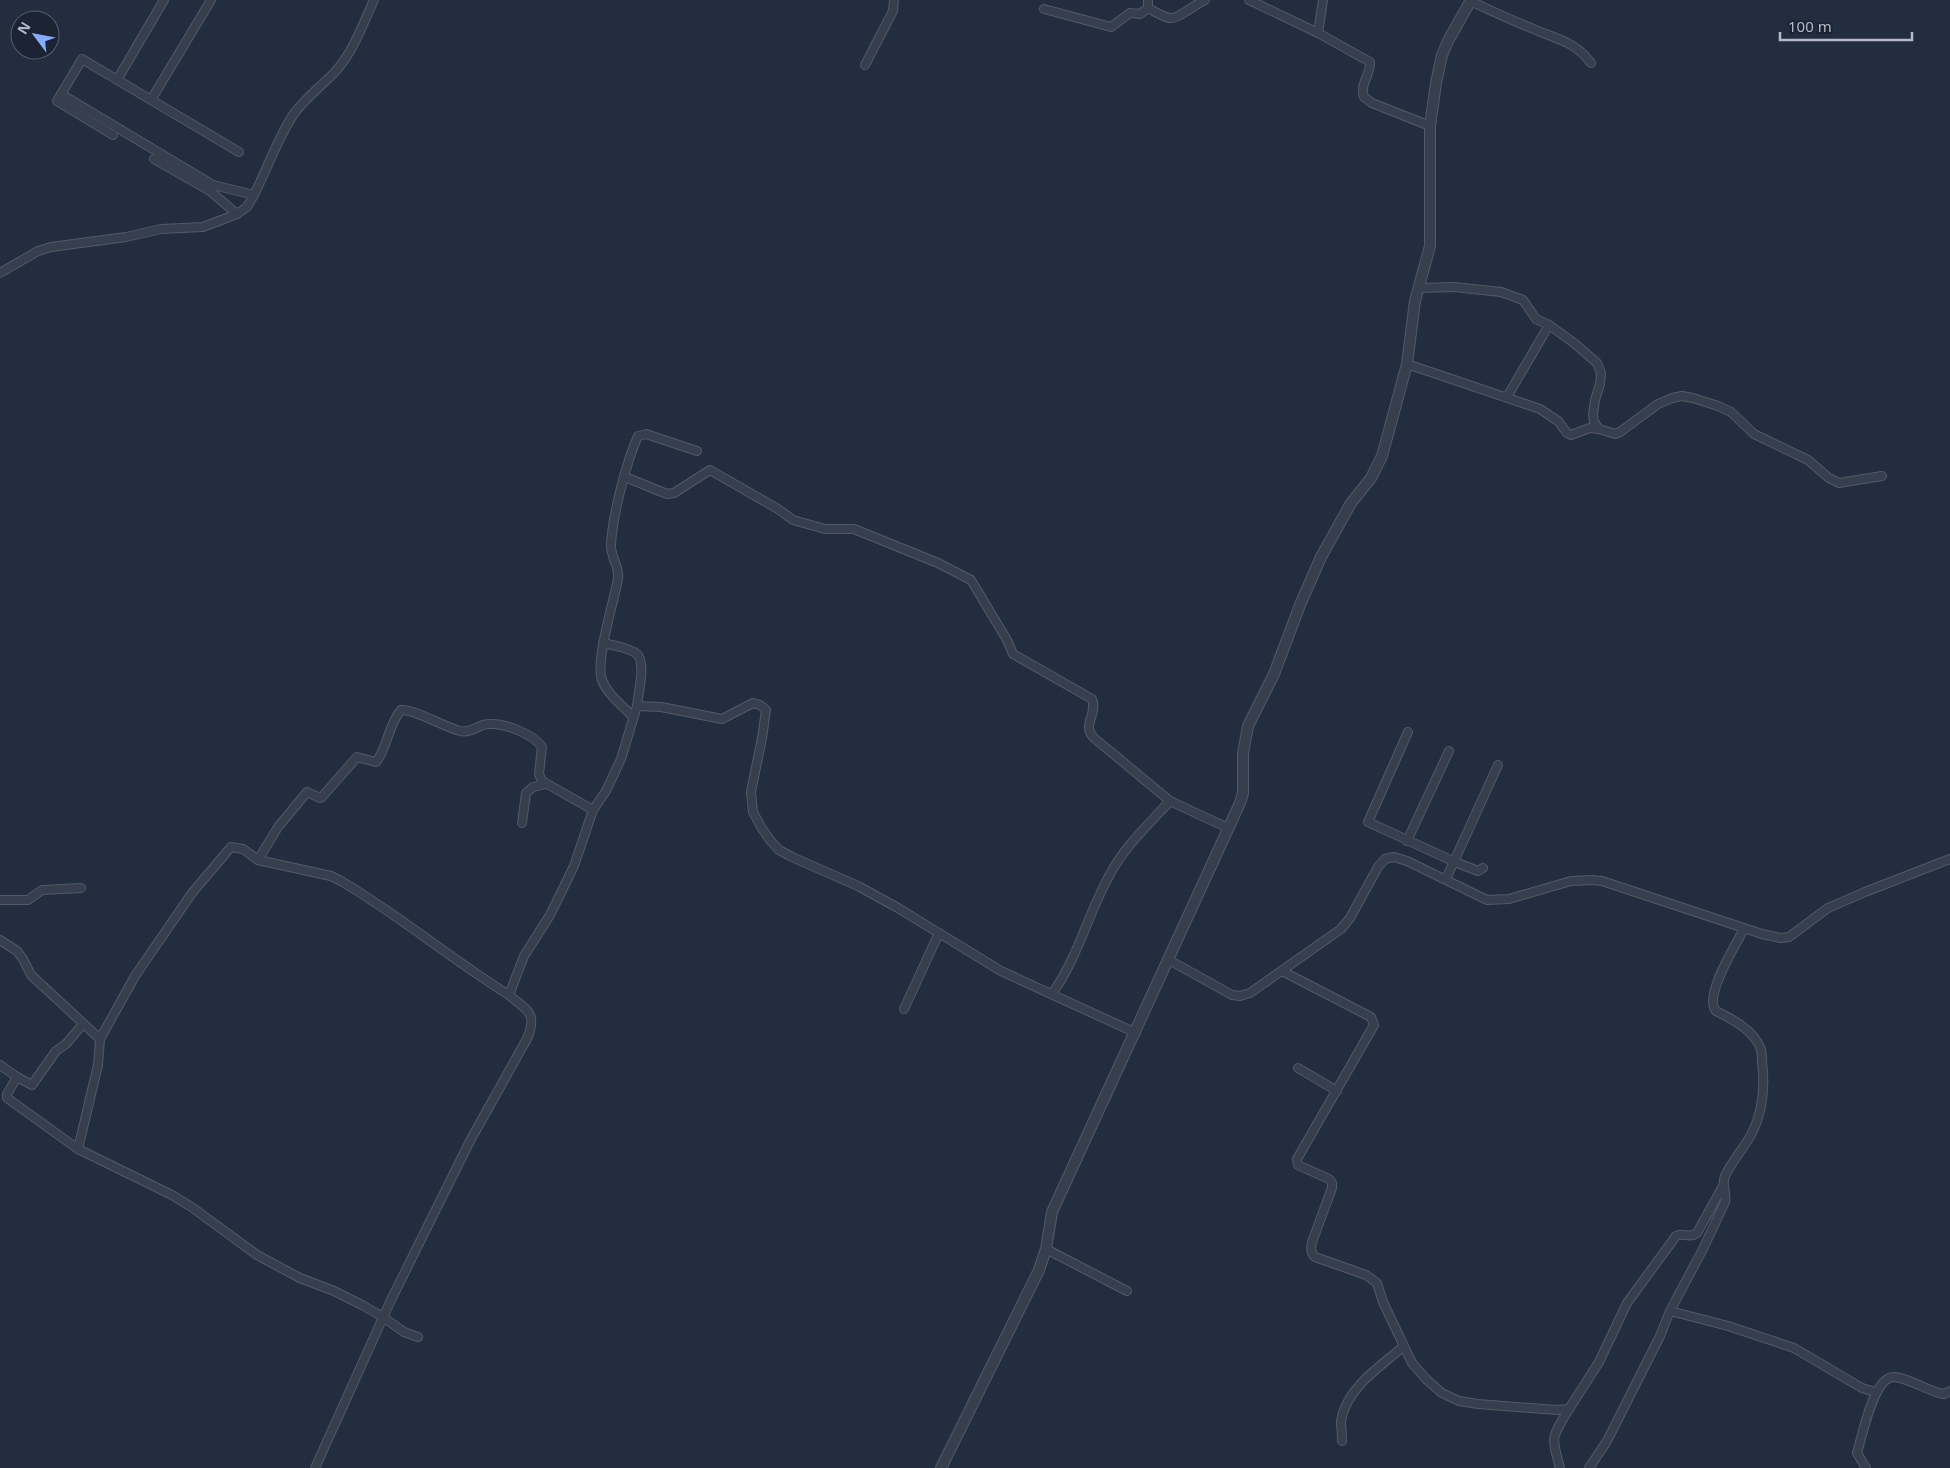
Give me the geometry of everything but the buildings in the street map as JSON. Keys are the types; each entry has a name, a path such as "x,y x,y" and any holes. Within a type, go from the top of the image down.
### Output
{"street":[{"path":"117,80 164,0"},
{"path":"151,100 211,0"},
{"path":"0,273 38,251 51,247 126,238 161,229 203,227 237,214 247,206 254,195 293,115 307,98 334,73 355,42 374,0"},
{"path":"865,65 892,11 894,0"},
{"path":"1044,9 1110,27 1130,13 1140,14 1148,4 1171,18 1205,0"},
{"path":"1249,0 1318,33 1370,62 1370,68 1362,90 1364,97 1372,103 1430,126"},
{"path":"1318,33 1323,0"},
{"path":"940,1468 1039,1270 1046,1249 1052,1212 1120,1064 1136,1034 1242,800 1243,753 1248,726 1274,674 1321,557 1351,503 1379,465 1407,364 1418,288 1431,238 1430,126 1442,55 1455,27 1471,0 1533,30 1553,35 1581,50 1590,63"},
{"path":"113,135 56,101 82,59 239,152"},
{"path":"61,94 213,184 254,195"},
{"path":"154,159 210,191 237,214"},
{"path":"1418,288 1454,287 1512,295 1526,302 1530,312 1536,319 1549,325 1574,343 1597,363 1601,373 1593,414 1594,422 1598,429"},
{"path":"1507,397 1549,325"},
{"path":"1407,364 1540,409 1558,420 1567,433 1571,434 1590,428 1610,434 1620,432 1658,404 1682,396 1718,406 1731,412 1754,434 1808,460 1833,481 1839,483 1882,476"},
{"path":"633,717 608,691 600,675 603,642 618,577 617,565 612,556 612,532 625,477 637,440 642,434 697,451"},
{"path":"625,477 667,494 674,492 710,470 778,508 793,520 825,528 854,529 938,562 971,580 1007,640 1013,654 1092,699 1094,705 1088,727 1089,733 1170,801 1228,828"},
{"path":"508,995 524,956 564,890 593,810 616,772 637,706 642,665 640,658 635,652 603,642"},
{"path":"637,706 661,707 722,719 752,703 764,707 766,710 764,724 751,797 753,812 770,840 780,850 858,886 1001,971 1136,1034"},
{"path":"258,860 278,827 307,792 320,798 322,797 357,757 376,762 381,756 396,716 401,710 408,710 435,722 466,732 489,724 512,729 531,736 542,746 539,774 542,781 593,810"},
{"path":"1408,732 1367,820 1369,823 1454,862 1478,871 1483,868"},
{"path":"1408,841 1450,751"},
{"path":"1446,879 1498,765"},
{"path":"522,823 526,793 533,787 546,784"},
{"path":"1052,994 1077,951 1099,896 1117,862 1141,830 1170,801"},
{"path":"78,1149 98,1065 100,1039 134,976 192,893 231,847 243,850 258,860 331,876 341,880 508,995 532,1014 533,1023 528,1037 471,1139 383,1317 315,1468"},
{"path":"1169,960 1232,995 1240,996 1258,989 1342,929 1378,867 1384,859 1394,857 1446,879 1488,900 1504,900 1571,881 1602,881 1776,937 1789,937 1828,908 1950,859"},
{"path":"0,900 28,900 42,890 81,888"},
{"path":"1560,1468 1552,1441 1557,1428 1600,1362 1627,1303 1676,1236 1680,1234 1691,1236 1697,1233 1723,1186 1725,1176 1752,1134 1759,1116 1764,1085 1761,1048 1754,1037 1744,1028 1712,1007 1712,1001 1723,968 1744,928"},
{"path":"904,1008 939,933"},
{"path":"0,940 17,951 31,975 100,1039"},
{"path":"1282,971 1370,1017 1374,1025 1297,1159 1298,1165 1328,1179 1332,1183 1332,1188 1310,1250 1315,1257 1343,1265 1372,1278 1377,1283 1383,1302 1412,1363 1426,1380 1442,1393 1459,1401 1557,1410 1569,1409"},
{"path":"0,1065 32,1085 56,1051 66,1044 83,1024"},
{"path":"1298,1068 1336,1091"},
{"path":"17,1077 7,1094 7,1098 78,1149 172,1195 257,1255 300,1278 334,1291 383,1317 404,1332 418,1337"},
{"path":"1589,1468 1607,1441 1660,1336 1670,1311 1703,1250 1725,1202 1726,1197 1723,1186"},
{"path":"1046,1249 1127,1291"},
{"path":"1670,1311 1728,1326 1794,1348 1862,1388 1875,1392"},
{"path":"1342,1441 1341,1421 1345,1406 1355,1391 1404,1346"},
{"path":"1866,1468 1857,1453 1875,1392 1886,1379 1896,1377 1944,1394 1950,1391"}]}
